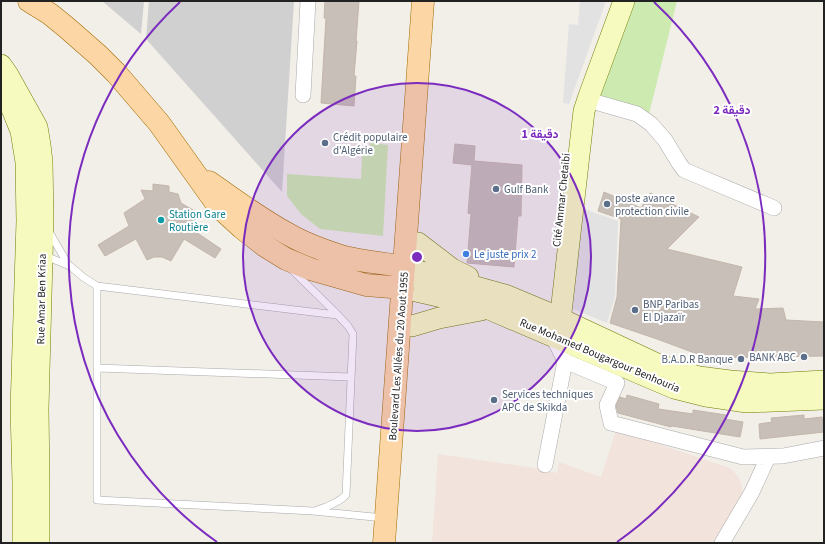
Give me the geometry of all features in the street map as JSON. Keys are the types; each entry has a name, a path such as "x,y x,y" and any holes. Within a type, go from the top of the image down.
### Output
{"main road":[{"path":"29,1 50,14 66,27 116,73 159,123 219,207 265,246 286,259 310,269 366,285 408,292"},
{"name":"Boulevard Les Allées du 20 Aout 1955","path":"412,239 423,1"},
{"name":"Boulevard Les Allées du 20 Aout 1955","path":"384,543 435,1"},
{"name":"Cité Ammar Chetaibi","path":"553,328 567,202 571,106 610,1"},
{"name":"Cité Ammar Chetaibi","path":"567,202 584,111 624,1"},
{"name":"Rue Amar Ben Kriaa","path":"1,65 37,127 42,162 43,221 34,254 21,408 23,482 22,543"},
{"name":"Rue Amar Ben Kriaa","path":"1,81 21,131 26,162 27,221 34,254 38,409 39,543"},
{"path":"194,171 255,215 288,235 316,248 345,257 367,262 388,264 408,292 439,318 489,309"},
{"path":"367,262 391,255 412,239 452,269 505,295"},
{"name":"Boulevard Les Allées du 20 Aout 1955","path":"396,543 408,292"},
{"name":"Rue Mohamed Bougargour Benhouria","path":"408,292 489,309 553,328 658,365 699,377 770,384 824,381"},
{"name":"Rue Mohamed Bougargour Benhouria","path":"408,292 505,295 553,328 674,388 706,396 747,402 824,398"}],"street":[{"path":"303,94 308,1"},
{"path":"588,100 637,114 651,124 665,140 684,170 774,208"},
{"path":"545,465 564,361 553,328"},
{"path":"564,361 617,383 608,405 611,423 743,457 783,456 824,448"},
{"path":"722,543 752,492 768,457"}],"lane":[{"path":"43,221 70,266 97,286 337,315"},
{"path":"265,246 303,280 348,326 352,334 346,494 332,504 313,511"},
{"path":"34,254 70,266"},
{"path":"97,286 97,500 313,511 386,519"},
{"path":"97,368 351,377"}],"shaded area":[{"path":"102,1 144,1 141,34"},
{"path":"149,1 294,1 282,192 146,39"},
{"path":"580,1 606,1 569,104 563,103 569,24 578,25"},
{"path":"581,208 618,221 615,297 607,323 571,308"},
{"path":"616,430 730,468 736,474 740,480 742,497 716,543 432,543 438,454 542,469 557,473 559,462 601,477"}],"green space":[{"path":"632,1 677,1 649,114 597,98"},
{"path":"370,143 388,145 383,236 320,229 301,214 287,196 287,174 361,179 362,155 369,155"}],"building":[{"path":"325,1 359,1 354,76 356,76 354,106 321,103 326,18 324,18"},
{"path":"455,144 475,146 474,161 522,165 521,216 518,216 514,267 467,263 471,214 468,213 472,165 453,163"},
{"name":"Station Gare Routière","path":"153,184 169,186 169,192 178,194 181,203 200,214 190,228 221,249 215,258 184,239 171,261 162,257 154,257 147,260 136,239 105,256 98,245 129,226 124,213 145,199 141,190 153,191"},
{"path":"604,192 641,208 650,193 699,217 667,249 742,267 733,296 759,299 755,309 783,308 786,320 824,322 824,356 708,358 610,323 617,297 621,219 598,211"},
{"path":"627,395 659,404 658,409 693,414 693,410 726,415 725,419 743,422 740,437 671,427 618,413 616,406 620,397 626,399"},
{"path":"804,415 804,419 822,417 824,432 760,439 759,424 772,422 771,418"}],"place":[{"name":"Crédit populaire d'Algérie","path":"325,143"},
{"name":"Gulf Bank","path":"496,189"},
{"name":"poste avance protection civile","path":"607,204"},
{"name":"Station Gare Routière","path":"161,220"},
{"name":"Le juste prix 2","path":"466,254"},
{"name":"BNP Paribas El Djazaïr","path":"635,310"},
{"name":"BANK ABC","path":"804,357"},
{"name":"B.A.D.R Banque","path":"741,359"},
{"name":"Services techniques APC de Skikda","path":"494,400"}]}
